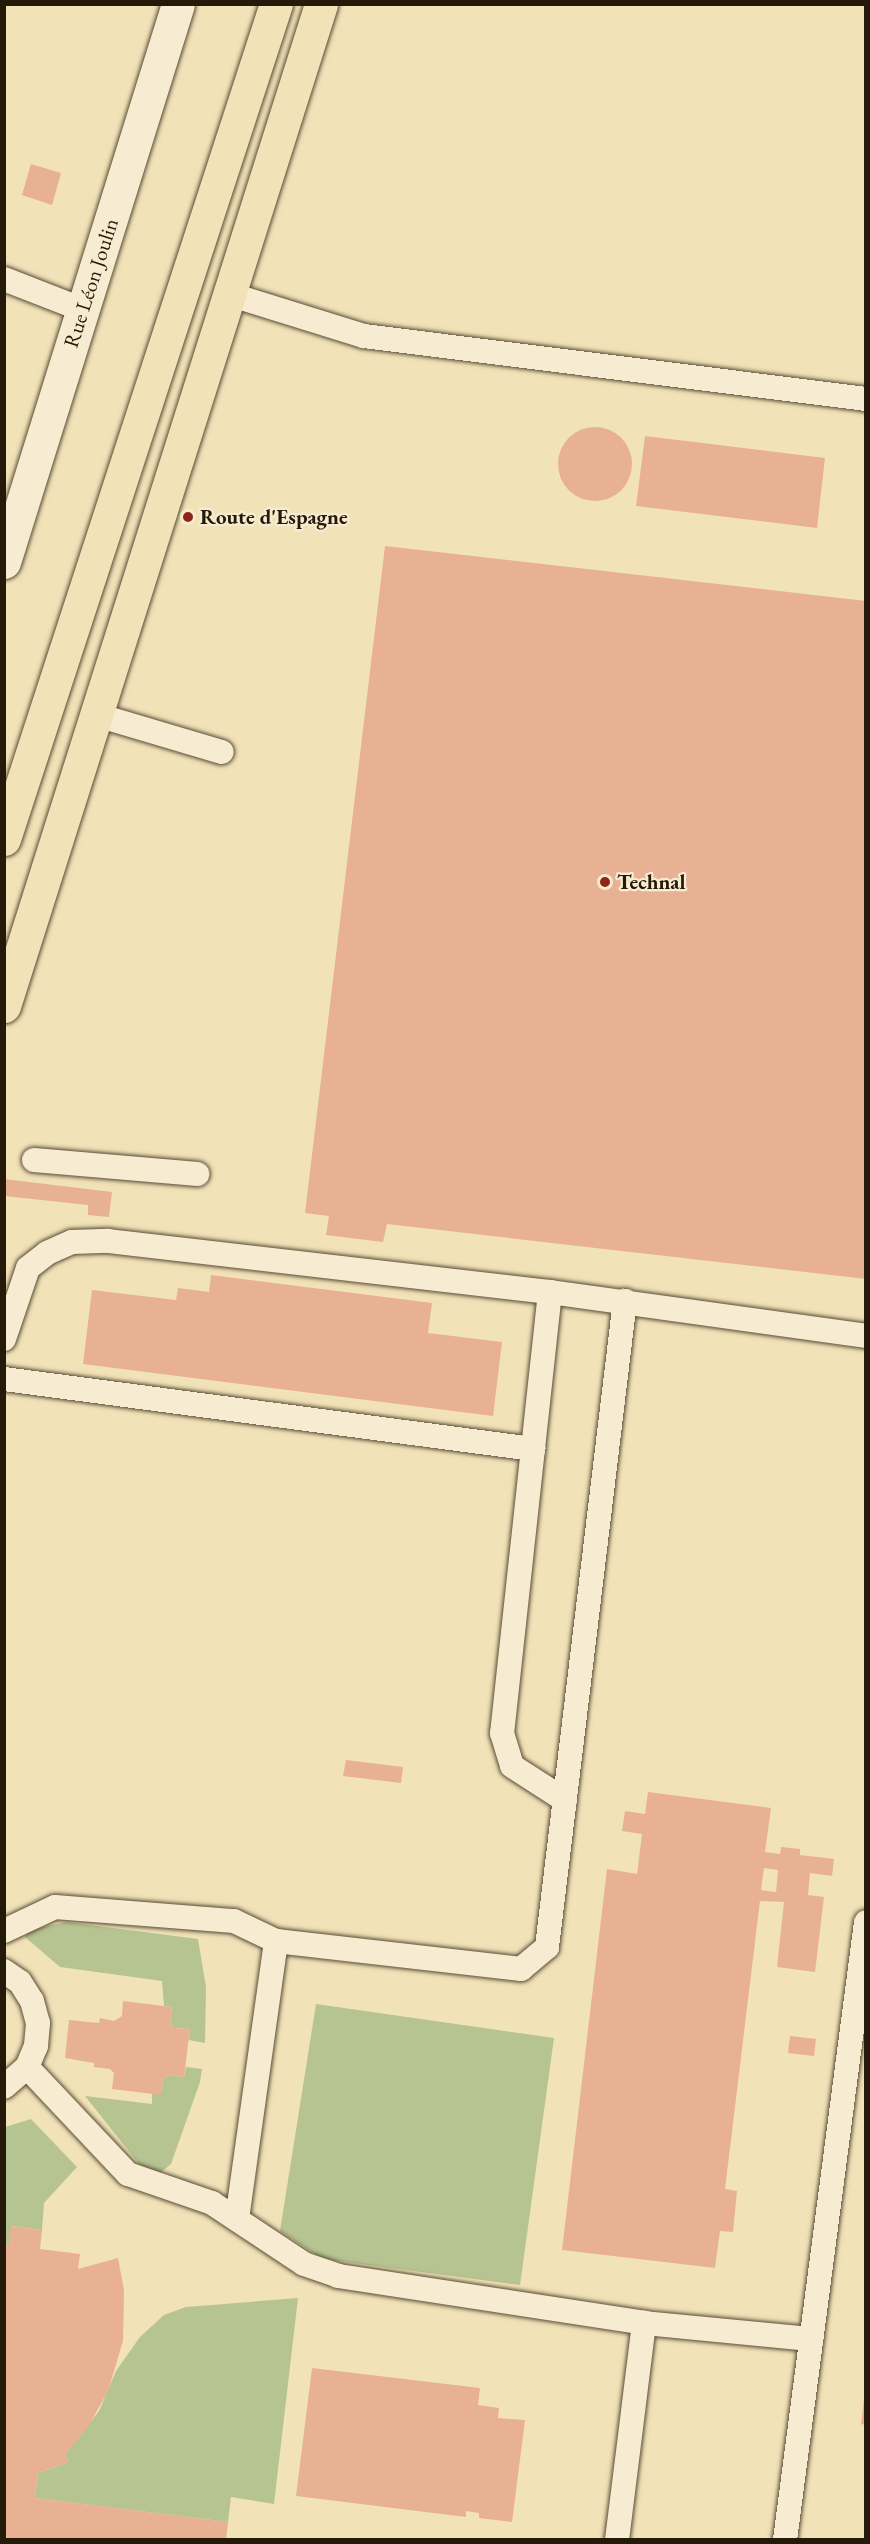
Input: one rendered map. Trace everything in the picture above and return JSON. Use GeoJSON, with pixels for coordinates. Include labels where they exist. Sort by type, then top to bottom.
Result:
{"type":"FeatureCollection","features":[{"type":"Feature","properties":{"kind":"main road"},"geometry":{"type":"LineString","coordinates":[[4,838],[276,4]]}},
{"type":"Feature","properties":{"kind":"main road"},"geometry":{"type":"LineString","coordinates":[[4,1006],[321,4]]}},
{"type":"Feature","properties":{"kind":"street","name":"Rue Léon Joulin"},"geometry":{"type":"LineString","coordinates":[[4,562],[81,309],[135,147],[178,4]]}},
{"type":"Feature","properties":{"kind":"lane"},"geometry":{"type":"LineString","coordinates":[[4,279],[81,309]]}},
{"type":"Feature","properties":{"kind":"lane"},"geometry":{"type":"LineString","coordinates":[[229,294],[364,336],[866,399]]}},
{"type":"Feature","properties":{"kind":"lane"},"geometry":{"type":"LineString","coordinates":[[97,714],[222,752]]}},
{"type":"Feature","properties":{"kind":"lane"},"geometry":{"type":"LineString","coordinates":[[34,1160],[197,1174]]}},
{"type":"Feature","properties":{"kind":"lane"},"geometry":{"type":"LineString","coordinates":[[4,1339],[28,1268],[47,1253],[72,1242],[108,1241],[625,1301],[866,1336]]}},
{"type":"Feature","properties":{"kind":"lane"},"geometry":{"type":"LineString","coordinates":[[550,1292],[502,1733],[512,1766],[565,1800]]}},
{"type":"Feature","properties":{"kind":"lane"},"geometry":{"type":"LineString","coordinates":[[4,1930],[55,1907],[234,1921],[276,1941],[521,1969],[547,1947],[625,1301]]}},
{"type":"Feature","properties":{"kind":"lane"},"geometry":{"type":"LineString","coordinates":[[4,1379],[533,1449]]}},
{"type":"Feature","properties":{"kind":"lane"},"geometry":{"type":"LineString","coordinates":[[785,2540],[866,1922]]}},
{"type":"Feature","properties":{"kind":"lane"},"geometry":{"type":"LineString","coordinates":[[237,2219],[276,1941]]}},
{"type":"Feature","properties":{"kind":"lane"},"geometry":{"type":"LineString","coordinates":[[4,1971],[20,1982],[32,2001],[38,2023],[36,2046],[27,2067],[4,2087]]}},
{"type":"Feature","properties":{"kind":"lane"},"geometry":{"type":"LineString","coordinates":[[27,2067],[128,2174],[212,2203],[304,2264],[338,2276],[644,2323],[811,2339]]}},
{"type":"Feature","properties":{"kind":"lane"},"geometry":{"type":"LineString","coordinates":[[618,2540],[644,2323]]}},
{"type":"Feature","properties":{"kind":"green space"},"geometry":{"type":"Polygon","coordinates":[[[66,1922],[198,1939],[206,1987],[205,2043],[189,2040],[190,2029],[174,2028],[170,2021],[172,2007],[164,2006],[162,1981],[60,1967],[25,1937],[30,1930],[66,1922]]]}},
{"type":"Feature","properties":{"kind":"green space"},"geometry":{"type":"Polygon","coordinates":[[[316,2004],[554,2038],[520,2285],[323,2259],[280,2231],[316,2004]]]}},
{"type":"Feature","properties":{"kind":"green space"},"geometry":{"type":"Polygon","coordinates":[[[186,2067],[202,2069],[200,2082],[171,2164],[160,2173],[139,2164],[85,2096],[152,2104],[152,2094],[161,2094],[163,2079],[169,2075],[184,2077],[186,2067]]]}},
{"type":"Feature","properties":{"kind":"green space"},"geometry":{"type":"Polygon","coordinates":[[[31,2119],[77,2167],[44,2203],[42,2230],[12,2226],[10,2245],[5,2244],[5,2127],[31,2119]]]}},
{"type":"Feature","properties":{"kind":"green space"},"geometry":{"type":"Polygon","coordinates":[[[298,2298],[274,2504],[231,2497],[228,2522],[35,2498],[38,2473],[69,2462],[65,2455],[99,2411],[116,2371],[140,2337],[164,2315],[186,2307],[298,2298]]]}},
{"type":"Feature","properties":{"kind":"building"},"geometry":{"type":"Polygon","coordinates":[[[31,164],[61,173],[52,205],[22,195],[31,164]]]}},
{"type":"Feature","properties":{"kind":"building"},"geometry":{"type":"Polygon","coordinates":[[[595,427],[609,430],[621,438],[629,450],[632,464],[629,478],[621,490],[609,498],[595,501],[581,498],[569,490],[561,478],[558,464],[561,450],[569,438],[581,430],[595,427]]]}},
{"type":"Feature","properties":{"kind":"building"},"geometry":{"type":"Polygon","coordinates":[[[645,436],[825,458],[817,528],[636,506],[645,436]]]}},
{"type":"Feature","properties":{"kind":"building","name":"Technal"},"geometry":{"type":"Polygon","coordinates":[[[385,546],[866,601],[866,1279],[387,1224],[383,1242],[326,1235],[329,1216],[305,1213],[385,546]]]}},
{"type":"Feature","properties":{"kind":"building"},"geometry":{"type":"Polygon","coordinates":[[[4,1179],[112,1192],[109,1217],[88,1215],[88,1205],[4,1196],[4,1179]]]}},
{"type":"Feature","properties":{"kind":"building"},"geometry":{"type":"Polygon","coordinates":[[[211,1275],[432,1303],[428,1333],[502,1342],[493,1416],[83,1364],[92,1290],[176,1300],[178,1288],[209,1292],[211,1275]]]}},
{"type":"Feature","properties":{"kind":"building"},"geometry":{"type":"Polygon","coordinates":[[[346,1760],[403,1767],[401,1783],[343,1776],[346,1760]]]}},
{"type":"Feature","properties":{"kind":"building"},"geometry":{"type":"Polygon","coordinates":[[[648,1792],[771,1808],[765,1852],[780,1854],[781,1847],[800,1849],[800,1855],[834,1859],[832,1876],[810,1873],[808,1895],[824,1897],[815,1972],[777,1967],[784,1902],[760,1901],[725,2189],[737,2191],[733,2232],[720,2231],[715,2268],[562,2250],[607,1869],[637,1874],[642,1834],[622,1831],[625,1811],[645,1814],[648,1792]],[[764,1868],[761,1890],[776,1892],[778,1870],[764,1868]]]}},
{"type":"Feature","properties":{"kind":"building"},"geometry":{"type":"Polygon","coordinates":[[[123,2001],[172,2007],[170,2021],[174,2028],[190,2029],[184,2077],[169,2075],[163,2079],[161,2095],[112,2089],[114,2073],[110,2069],[94,2067],[94,2063],[65,2058],[69,2020],[99,2023],[100,2018],[114,2021],[122,2016],[123,2001]]]}},
{"type":"Feature","properties":{"kind":"building"},"geometry":{"type":"Polygon","coordinates":[[[790,2036],[816,2039],[814,2056],[788,2053],[790,2036]]]}},
{"type":"Feature","properties":{"kind":"building"},"geometry":{"type":"Polygon","coordinates":[[[11,2226],[42,2230],[40,2249],[80,2254],[78,2269],[118,2258],[124,2290],[123,2341],[108,2391],[88,2427],[65,2455],[69,2462],[38,2473],[35,2498],[228,2522],[226,2540],[4,2540],[4,2244],[10,2245],[11,2226]]]}},
{"type":"Feature","properties":{"kind":"building"},"geometry":{"type":"Polygon","coordinates":[[[312,2368],[480,2388],[478,2405],[499,2408],[498,2418],[525,2420],[512,2522],[479,2518],[479,2513],[466,2511],[466,2517],[296,2496],[312,2368]]]}},
{"type":"Feature","properties":{"kind":"building"},"geometry":{"type":"Polygon","coordinates":[[[864,2399],[866,2399],[866,2425],[861,2424],[864,2399]]]}},
{"type":"Feature","properties":{"kind":"place","name":"Route d'Espagne"},"geometry":{"type":"Point","coordinates":[188,517]}},
{"type":"Feature","properties":{"kind":"place","name":"Technal"},"geometry":{"type":"Point","coordinates":[605,882]}}]}
